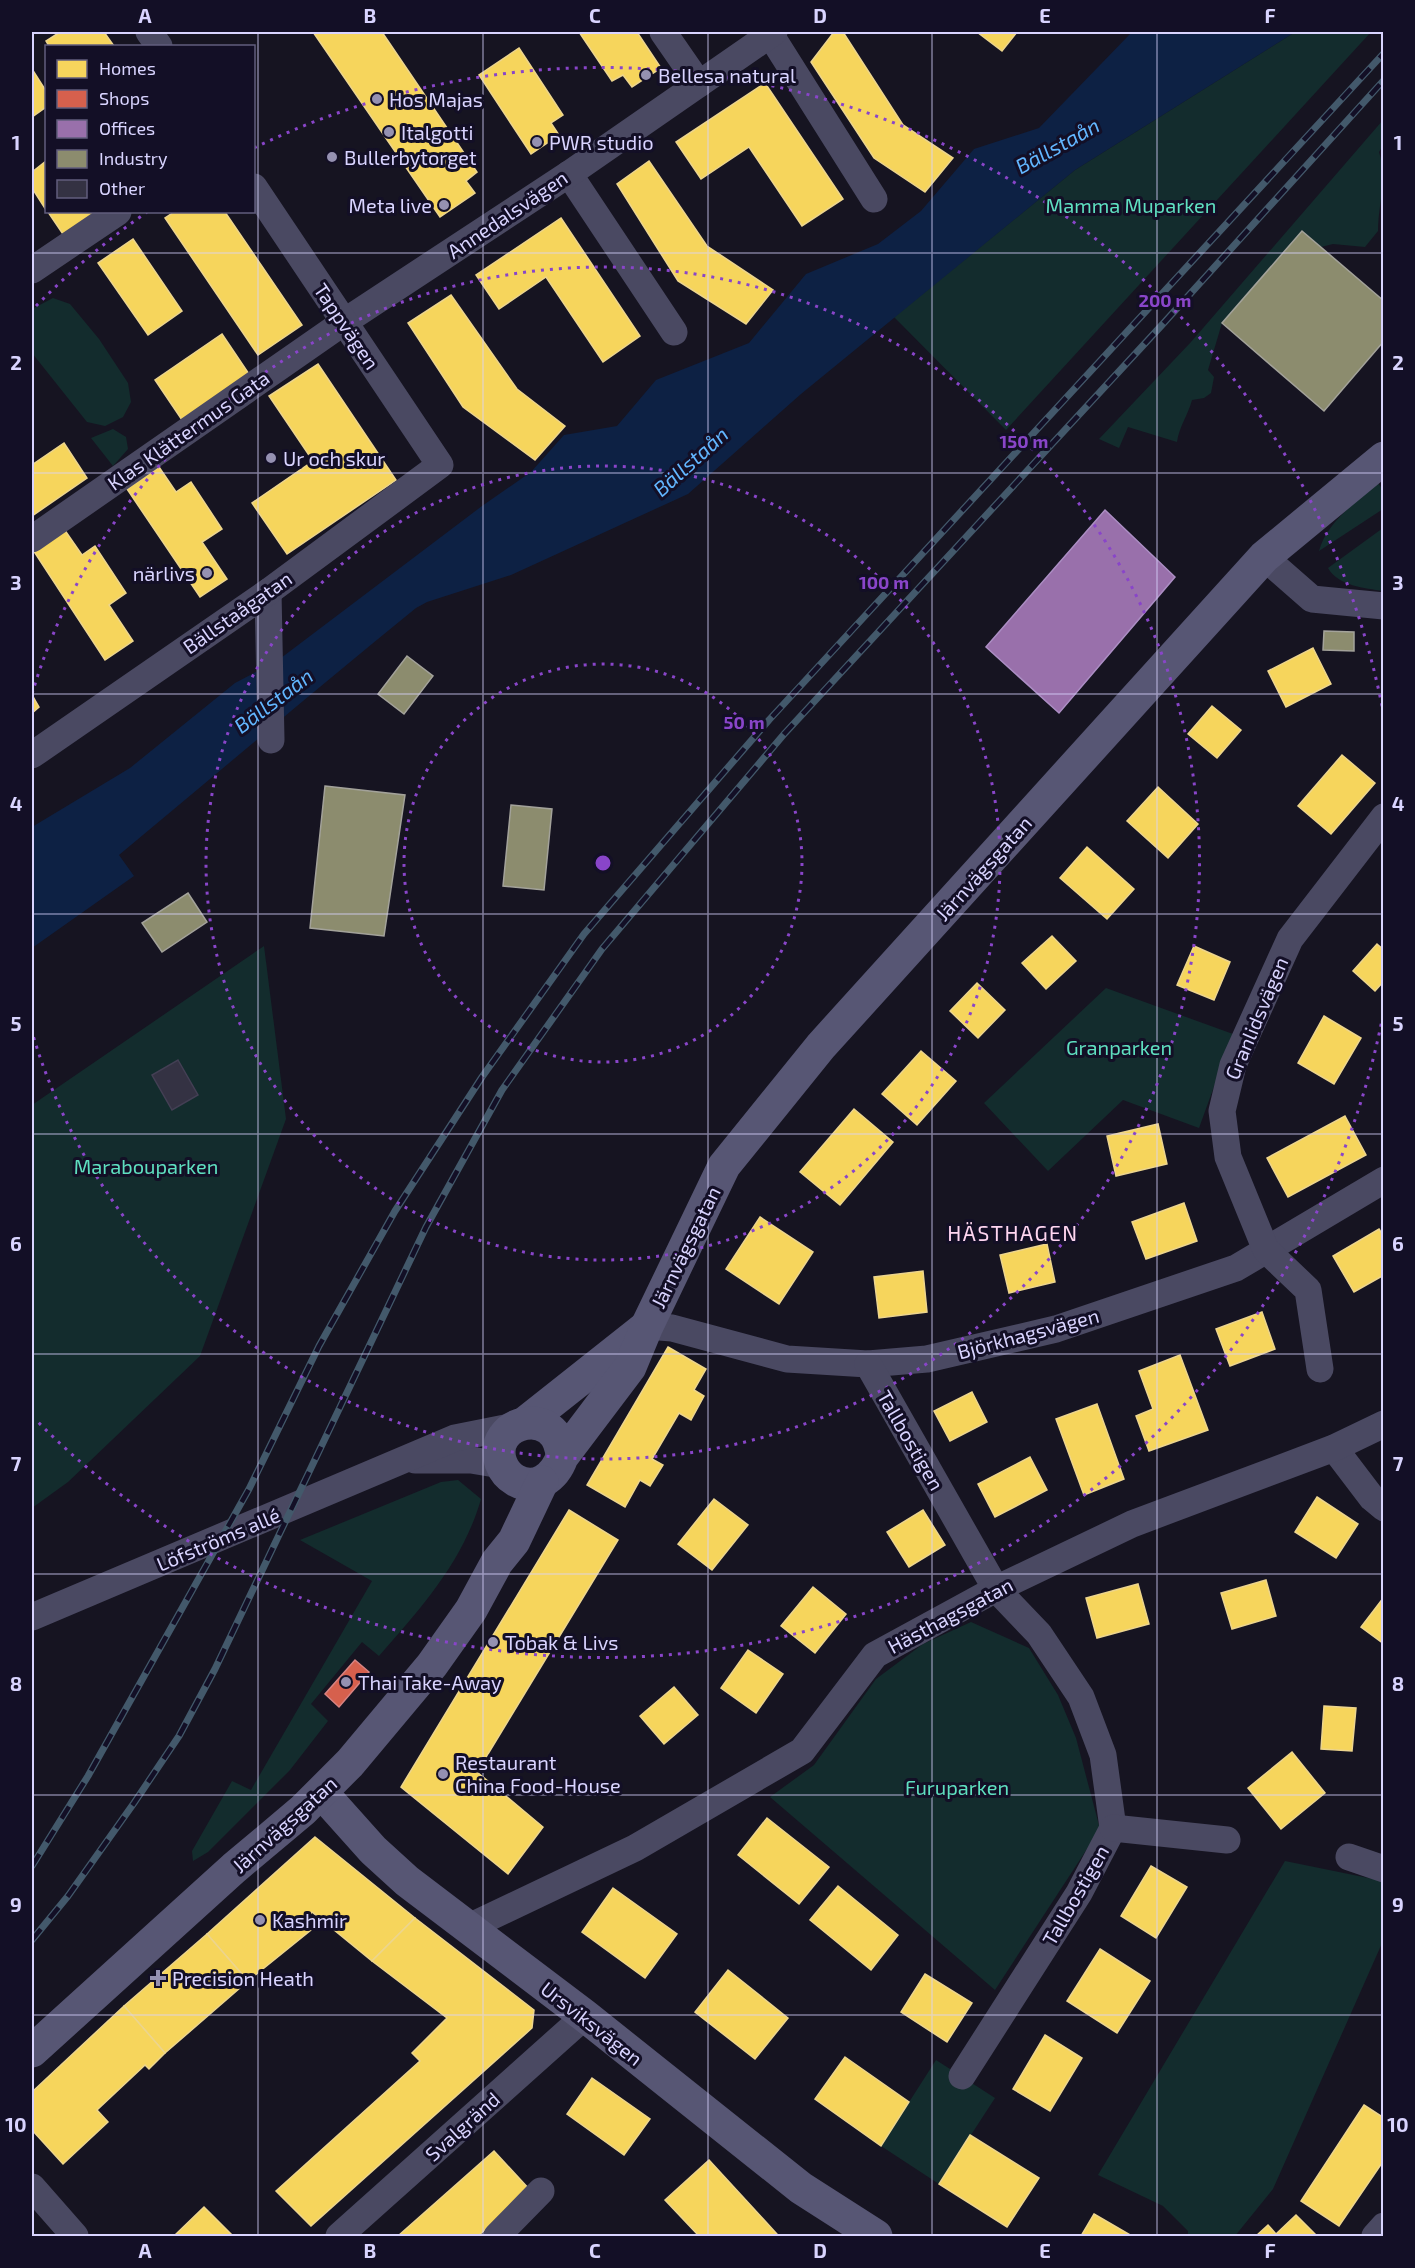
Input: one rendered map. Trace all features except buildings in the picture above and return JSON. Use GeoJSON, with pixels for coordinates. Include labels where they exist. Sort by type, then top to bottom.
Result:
{"type":"FeatureCollection","features":[{"type":"Feature","properties":{"kind":"street"},"geometry":{"type":"LineString","coordinates":[[149,32],[158,45]]}},
{"type":"Feature","properties":{"kind":"street"},"geometry":{"type":"LineString","coordinates":[[663,32],[699,84]]}},
{"type":"Feature","properties":{"kind":"street"},"geometry":{"type":"LineString","coordinates":[[772,33],[874,199]]}},
{"type":"Feature","properties":{"kind":"street","name":"Annedalsvägen"},"geometry":{"type":"LineString","coordinates":[[344,322],[568,174],[772,33]]}},
{"type":"Feature","properties":{"kind":"street"},"geometry":{"type":"LineString","coordinates":[[568,174],[674,332]]}},
{"type":"Feature","properties":{"kind":"street","name":"Tappvägen"},"geometry":{"type":"LineString","coordinates":[[255,188],[440,465]]}},
{"type":"Feature","properties":{"kind":"street"},"geometry":{"type":"LineString","coordinates":[[32,270],[117,213]]}},
{"type":"Feature","properties":{"kind":"street","name":"Klas Klättermus Gata"},"geometry":{"type":"LineString","coordinates":[[32,539],[344,322]]}},
{"type":"Feature","properties":{"kind":"street","name":"Järnvägsgatan"},"geometry":{"type":"LineString","coordinates":[[32,2051],[234,1868],[322,1793],[350,1763],[432,1665],[471,1610],[497,1562],[514,1541],[529,1471],[630,1367],[646,1326],[724,1166],[821,1046],[1264,557],[1383,458]]}},
{"type":"Feature","properties":{"kind":"street","name":"Bällstaågatan"},"geometry":{"type":"LineString","coordinates":[[32,755],[268,592],[440,465]]}},
{"type":"Feature","properties":{"kind":"street"},"geometry":{"type":"LineString","coordinates":[[1264,557],[1312,599],[1383,606]]}},
{"type":"Feature","properties":{"kind":"street"},"geometry":{"type":"LineString","coordinates":[[268,592],[267,637],[271,740]]}},
{"type":"Feature","properties":{"kind":"street","name":"Granlidsvägen"},"geometry":{"type":"LineString","coordinates":[[1320,1369],[1308,1290],[1266,1250],[1228,1157],[1222,1111],[1233,1065],[1290,939],[1383,817]]}},
{"type":"Feature","properties":{"kind":"street","name":"Björkhagsvägen"},"geometry":{"type":"LineString","coordinates":[[646,1326],[672,1328],[787,1359],[868,1365],[927,1359],[1056,1329],[1236,1268],[1383,1180]]}},
{"type":"Feature","properties":{"kind":"street","name":"Järnvägsgatan"},"geometry":{"type":"LineString","coordinates":[[529,1471],[500,1450],[502,1440],[508,1432],[646,1326]]}},
{"type":"Feature","properties":{"kind":"street","name":"Tallbostigen"},"geometry":{"type":"LineString","coordinates":[[868,1365],[996,1589],[1039,1634],[1081,1696],[1103,1755],[1113,1828],[1079,1893],[962,2076]]}},
{"type":"Feature","properties":{"kind":"street"},"geometry":{"type":"LineString","coordinates":[[520,1424],[536,1422],[552,1431],[561,1446],[529,1471]]}},
{"type":"Feature","properties":{"kind":"street","name":"Löfströms allé"},"geometry":{"type":"LineString","coordinates":[[37,1615],[455,1438],[520,1424]]}},
{"type":"Feature","properties":{"kind":"street","name":"Hästhagsgatan"},"geometry":{"type":"LineString","coordinates":[[469,1927],[635,1848],[801,1751],[874,1655],[996,1589],[1132,1524],[1334,1449],[1383,1424]]}},
{"type":"Feature","properties":{"kind":"street"},"geometry":{"type":"LineString","coordinates":[[1334,1449],[1372,1498],[1383,1508]]}},
{"type":"Feature","properties":{"kind":"street","name":"Löfströms allé"},"geometry":{"type":"LineString","coordinates":[[405,1460],[471,1460],[529,1471]]}},
{"type":"Feature","properties":{"kind":"street","name":"Ursviksvägen"},"geometry":{"type":"LineString","coordinates":[[322,1793],[373,1850],[407,1881],[585,2016],[855,2232]]}},
{"type":"Feature","properties":{"kind":"street"},"geometry":{"type":"LineString","coordinates":[[1113,1828],[1227,1840]]}},
{"type":"Feature","properties":{"kind":"street"},"geometry":{"type":"LineString","coordinates":[[1349,1857],[1383,1869]]}},
{"type":"Feature","properties":{"kind":"street","name":"Svalgränd"},"geometry":{"type":"LineString","coordinates":[[339,2236],[585,2016]]}},
{"type":"Feature","properties":{"kind":"street"},"geometry":{"type":"LineString","coordinates":[[32,2187],[75,2236]]}},
{"type":"Feature","properties":{"kind":"street"},"geometry":{"type":"LineString","coordinates":[[497,2236],[541,2191]]}},
{"type":"Feature","properties":{"kind":"street"},"geometry":{"type":"LineString","coordinates":[[1375,2236],[1383,2226]]}},
{"type":"Feature","properties":{"kind":"green space","name":"Mamma Muparken"},"geometry":{"type":"Polygon","coordinates":[[[1295,32],[1371,32],[1006,430],[894,317],[1075,170],[1295,32]]]}},
{"type":"Feature","properties":{"kind":"green space"},"geometry":{"type":"Polygon","coordinates":[[[1383,120],[1383,146],[1379,152],[1383,182],[1378,231],[1365,247],[1333,244],[1321,247],[1302,231],[1222,323],[1208,370],[1214,377],[1211,393],[1204,398],[1192,400],[1177,442],[1128,427],[1119,448],[1099,439],[1191,342],[1383,120]]]}},
{"type":"Feature","properties":{"kind":"green space"},"geometry":{"type":"Polygon","coordinates":[[[53,298],[70,304],[99,339],[128,383],[131,402],[123,417],[105,426],[87,422],[32,353],[32,309],[53,298]]]}},
{"type":"Feature","properties":{"kind":"green space"},"geometry":{"type":"Polygon","coordinates":[[[113,429],[126,437],[128,449],[113,466],[91,438],[113,429]]]}},
{"type":"Feature","properties":{"kind":"green space"},"geometry":{"type":"Polygon","coordinates":[[[1378,483],[1383,490],[1383,509],[1319,551],[1335,522],[1378,483]]]}},
{"type":"Feature","properties":{"kind":"green space"},"geometry":{"type":"Polygon","coordinates":[[[1383,528],[1383,591],[1352,585],[1332,574],[1328,568],[1383,528]]]}},
{"type":"Feature","properties":{"kind":"green space","name":"Marabouparken"},"geometry":{"type":"Polygon","coordinates":[[[264,946],[286,1119],[200,1356],[68,1482],[32,1508],[32,1105],[264,946]]]}},
{"type":"Feature","properties":{"kind":"green space","name":"Granparken"},"geometry":{"type":"Polygon","coordinates":[[[1106,988],[1233,1034],[1199,1128],[1123,1100],[1048,1171],[984,1103],[1106,988]]]}},
{"type":"Feature","properties":{"kind":"green space"},"geometry":{"type":"Polygon","coordinates":[[[458,1480],[481,1499],[463,1543],[439,1583],[379,1656],[362,1642],[311,1704],[328,1721],[290,1770],[208,1852],[193,1861],[192,1851],[232,1781],[251,1790],[372,1581],[300,1540],[441,1482],[458,1480]]]}},
{"type":"Feature","properties":{"kind":"green space","name":"Furuparken"},"geometry":{"type":"Polygon","coordinates":[[[971,1622],[1029,1648],[1058,1695],[1076,1738],[1100,1829],[995,1990],[770,1797],[814,1765],[876,1679],[923,1644],[971,1622]]]}},
{"type":"Feature","properties":{"kind":"green space"},"geometry":{"type":"Polygon","coordinates":[[[1285,1861],[1383,1881],[1383,1941],[1273,2189],[1235,2236],[1188,2236],[1188,2231],[1163,2206],[1098,2175],[1285,1861]]]}},
{"type":"Feature","properties":{"kind":"green space"},"geometry":{"type":"Polygon","coordinates":[[[936,2060],[995,2098],[939,2184],[881,2146],[936,2060]]]}},
{"type":"Feature","properties":{"kind":"water","name":"Bällstaån"},"geometry":{"type":"Polygon","coordinates":[[[1132,32],[1295,32],[1075,170],[801,394],[688,494],[511,575],[427,602],[416,608],[119,855],[134,876],[32,948],[32,827],[130,768],[235,683],[277,661],[482,506],[531,472],[564,435],[617,426],[656,380],[749,343],[806,274],[878,244],[921,211],[974,149],[1039,128],[1132,32]]]}},
{"type":"Feature","properties":{"kind":"railway"},"geometry":{"type":"LineString","coordinates":[[32,1866],[88,1776],[249,1489],[319,1346],[395,1211],[482,1077],[584,934],[769,720],[1384,53]]}},
{"type":"Feature","properties":{"kind":"railway"},"geometry":{"type":"LineString","coordinates":[[32,1940],[68,1896],[179,1736],[215,1669],[426,1227],[502,1090],[602,949],[785,733],[1161,326],[1384,80]]}},
{"type":"Feature","properties":{"kind":"place","name":"Bellesa natural"},"geometry":{"type":"Point","coordinates":[646,75]}},
{"type":"Feature","properties":{"kind":"place","name":"Hos Majas"},"geometry":{"type":"Point","coordinates":[377,99]}},
{"type":"Feature","properties":{"kind":"place","name":"Italgotti"},"geometry":{"type":"Point","coordinates":[389,132]}},
{"type":"Feature","properties":{"kind":"place","name":"PWR studio"},"geometry":{"type":"Point","coordinates":[537,142]}},
{"type":"Feature","properties":{"kind":"place","name":"Bullerbytorget"},"geometry":{"type":"Point","coordinates":[332,157]}},
{"type":"Feature","properties":{"kind":"place","name":"Meta live"},"geometry":{"type":"Point","coordinates":[444,205]}},
{"type":"Feature","properties":{"kind":"place","name":"Ur och skur"},"geometry":{"type":"Point","coordinates":[271,458]}},
{"type":"Feature","properties":{"kind":"place","name":"närlivs"},"geometry":{"type":"Point","coordinates":[207,573]}},
{"type":"Feature","properties":{"kind":"place","name":"Tobak & Livs"},"geometry":{"type":"Point","coordinates":[493,1642]}},
{"type":"Feature","properties":{"kind":"place","name":"Thai Take-Away"},"geometry":{"type":"Point","coordinates":[346,1682]}},
{"type":"Feature","properties":{"kind":"place","name":"Restaurant China Food-House"},"geometry":{"type":"Point","coordinates":[443,1774]}},
{"type":"Feature","properties":{"kind":"place","name":"Kashmir"},"geometry":{"type":"Point","coordinates":[260,1920]}},
{"type":"Feature","properties":{"kind":"place","name":"Precision Heath"},"geometry":{"type":"Point","coordinates":[158,1978]}},
{"type":"Feature","properties":{"kind":"district","name":"HÄSTHAGEN"},"geometry":{"type":"Point","coordinates":[1013,1232]}}]}
